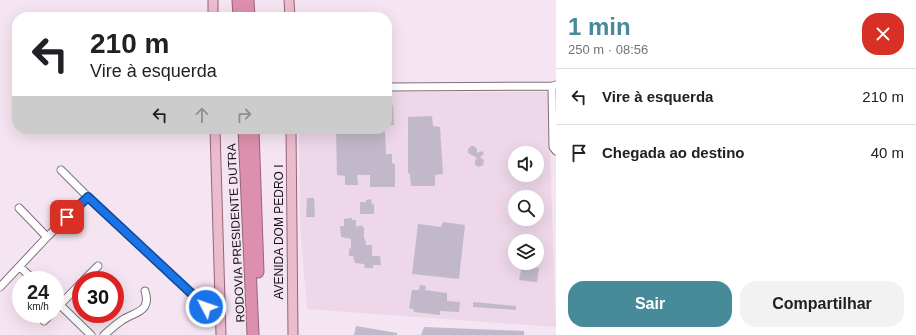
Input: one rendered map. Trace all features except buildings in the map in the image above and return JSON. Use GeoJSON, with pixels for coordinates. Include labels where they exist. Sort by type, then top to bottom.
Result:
{"type":"FeatureCollection","features":[{"type":"Feature","properties":{"kind":"highway"},"geometry":{"type":"LineString","coordinates":[[238,0],[239,12]]}},
{"type":"Feature","properties":{"kind":"highway"},"geometry":{"type":"LineString","coordinates":[[248,0],[249,12]]}},
{"type":"Feature","properties":{"kind":"highway","name":"RODOVIA PRESIDENTE DUTRA"},"geometry":{"type":"LineString","coordinates":[[244,134],[253,335]]}},
{"type":"Feature","properties":{"kind":"highway","name":"RODOVIA PRESIDENTE DUTRA"},"geometry":{"type":"LineString","coordinates":[[253,134],[260,335]]}},
{"type":"Feature","properties":{"kind":"main road"},"geometry":{"type":"LineString","coordinates":[[213,0],[213,12]]}},
{"type":"Feature","properties":{"kind":"main road"},"geometry":{"type":"LineString","coordinates":[[290,0],[290,12]]}},
{"type":"Feature","properties":{"kind":"main road"},"geometry":{"type":"LineString","coordinates":[[215,134],[221,335]]}},
{"type":"Feature","properties":{"kind":"main road","name":"AVENIDA DOM PEDRO I"},"geometry":{"type":"LineString","coordinates":[[291,134],[293,335]]}},
{"type":"Feature","properties":{"kind":"street"},"geometry":{"type":"LineString","coordinates":[[392,86],[554,86],[554,149]]}},
{"type":"Feature","properties":{"kind":"street"},"geometry":{"type":"LineString","coordinates":[[61,170],[206,307]]}},
{"type":"Feature","properties":{"kind":"street"},"geometry":{"type":"LineString","coordinates":[[0,287],[47,237],[88,197]]}},
{"type":"Feature","properties":{"kind":"street"},"geometry":{"type":"LineString","coordinates":[[19,208],[47,237]]}},
{"type":"Feature","properties":{"kind":"street"},"geometry":{"type":"LineString","coordinates":[[20,266],[25,271]]}},
{"type":"Feature","properties":{"kind":"street"},"geometry":{"type":"LineString","coordinates":[[93,271],[98,266]]}},
{"type":"Feature","properties":{"kind":"street"},"geometry":{"type":"LineString","coordinates":[[64,299],[72,291]]}},
{"type":"Feature","properties":{"kind":"street"},"geometry":{"type":"LineString","coordinates":[[104,335],[122,320],[137,314],[147,302],[145,291]]}},
{"type":"Feature","properties":{"kind":"street"},"geometry":{"type":"LineString","coordinates":[[64,311],[91,335]]}},
{"type":"Feature","properties":{"kind":"shaded area"},"geometry":{"type":"Polygon","coordinates":[[[392,92],[548,92],[556,327],[307,309],[300,224],[299,134],[392,134],[392,92]]]}},
{"type":"Feature","properties":{"kind":"route"},"geometry":{"type":"LineString","coordinates":[[67,217],[88,197],[206,307]]}}]}
